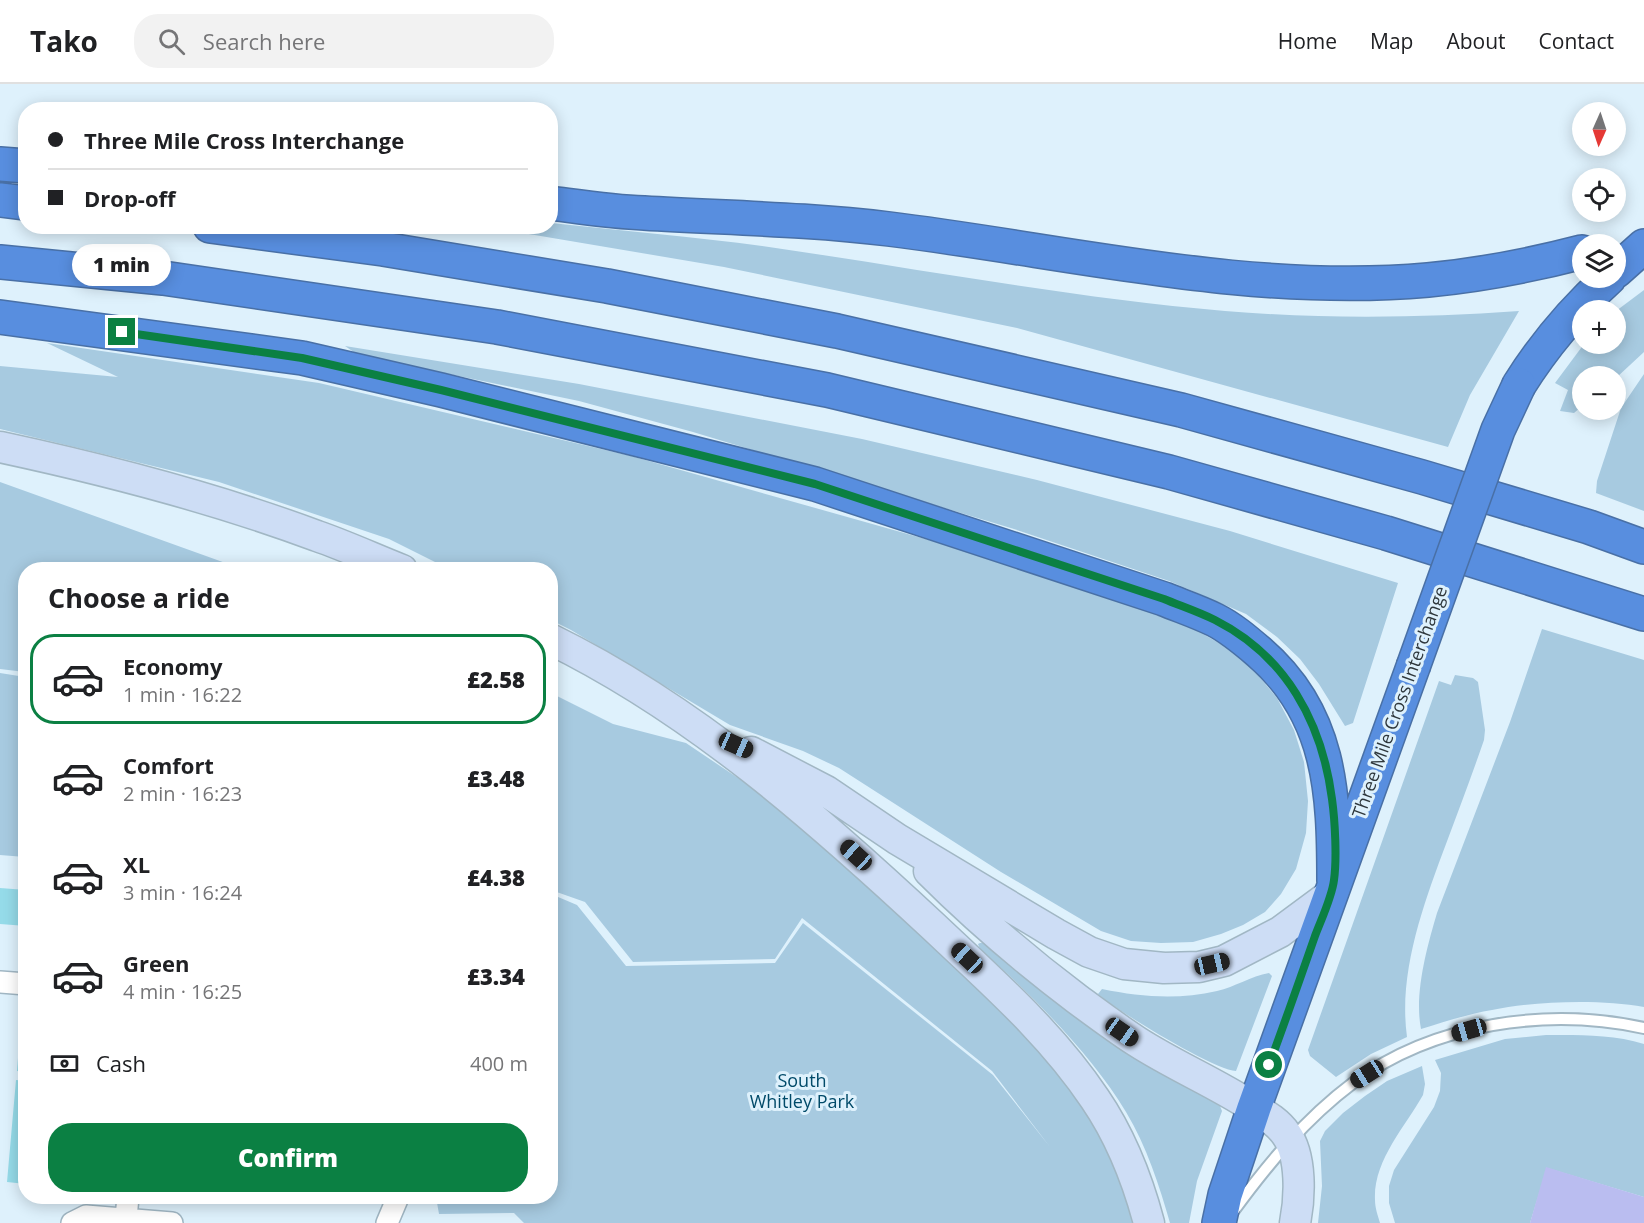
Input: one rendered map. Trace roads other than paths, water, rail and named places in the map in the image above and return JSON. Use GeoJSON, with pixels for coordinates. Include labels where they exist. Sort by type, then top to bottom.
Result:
{"type":"FeatureCollection","features":[{"type":"Feature","properties":{"kind":"highway"},"geometry":{"type":"LineString","coordinates":[[0,164],[18,165]]}},
{"type":"Feature","properties":{"kind":"highway"},"geometry":{"type":"LineString","coordinates":[[0,200],[18,203]]}},
{"type":"Feature","properties":{"kind":"highway"},"geometry":{"type":"LineString","coordinates":[[558,204],[641,213],[847,225],[1146,268],[1312,282],[1370,283],[1427,280],[1461,276],[1572,254]]}},
{"type":"Feature","properties":{"kind":"highway"},"geometry":{"type":"LineString","coordinates":[[270,234],[383,249],[607,286],[837,331],[1181,410],[1422,477],[1589,527],[1644,547]]}},
{"type":"Feature","properties":{"kind":"highway"},"geometry":{"type":"LineString","coordinates":[[1626,240],[1644,235]]}},
{"type":"Feature","properties":{"kind":"highway"},"geometry":{"type":"LineString","coordinates":[[1626,263],[1644,246]]}},
{"type":"Feature","properties":{"kind":"highway"},"geometry":{"type":"LineString","coordinates":[[0,262],[164,278],[496,327],[827,390],[1169,471],[1386,533],[1644,614]]}},
{"type":"Feature","properties":{"kind":"highway","name":"Three Mile Cross Interchange"},"geometry":{"type":"LineString","coordinates":[[1219,1223],[1225,1195],[1254,1108],[1498,430],[1529,368],[1572,315],[1599,288]]}},
{"type":"Feature","properties":{"kind":"highway"},"geometry":{"type":"LineString","coordinates":[[0,317],[302,358],[441,390],[815,484],[1144,592],[1205,616],[1244,639],[1271,662],[1289,683],[1306,709],[1316,732],[1330,785],[1334,818],[1332,888]]}},
{"type":"Feature","properties":{"kind":"main road"},"geometry":{"type":"LineString","coordinates":[[0,447],[220,504],[317,536],[382,562]]}},
{"type":"Feature","properties":{"kind":"main road"},"geometry":{"type":"LineString","coordinates":[[558,644],[633,686],[702,730],[841,841],[992,982],[1049,1039],[1078,1074],[1115,1131],[1134,1170],[1149,1223]]}},
{"type":"Feature","properties":{"kind":"main road"},"geometry":{"type":"LineString","coordinates":[[702,730],[771,760],[826,791],[897,839],[1089,952],[1124,964],[1146,968],[1199,967],[1224,961],[1280,932],[1332,888]]}},
{"type":"Feature","properties":{"kind":"main road"},"geometry":{"type":"LineString","coordinates":[[897,839],[1005,942],[1077,999],[1136,1041],[1225,1089],[1274,1121],[1290,1141],[1298,1173],[1299,1196],[1295,1223]]}},
{"type":"Feature","properties":{"kind":"street"},"geometry":{"type":"LineString","coordinates":[[0,982],[18,983]]}},
{"type":"Feature","properties":{"kind":"street"},"geometry":{"type":"LineString","coordinates":[[387,1223],[395,1204]]}},
{"type":"Feature","properties":{"kind":"street"},"geometry":{"type":"LineString","coordinates":[[72,1223],[86,1216],[127,1207],[172,1223]]}},
{"type":"Feature","properties":{"kind":"lane"},"geometry":{"type":"LineString","coordinates":[[1225,1223],[1257,1178],[1328,1103],[1354,1082],[1401,1055],[1443,1038],[1504,1023],[1557,1019],[1601,1021],[1644,1029]]}},
{"type":"Feature","properties":{"kind":"water"},"geometry":{"type":"Polygon","coordinates":[[[1546,1167],[1644,1197],[1644,1223],[1530,1223],[1546,1167]]]}},
{"type":"Feature","properties":{"kind":"park label","name":"South Whitley Park"},"geometry":{"type":"Point","coordinates":[802,1091]}}]}
